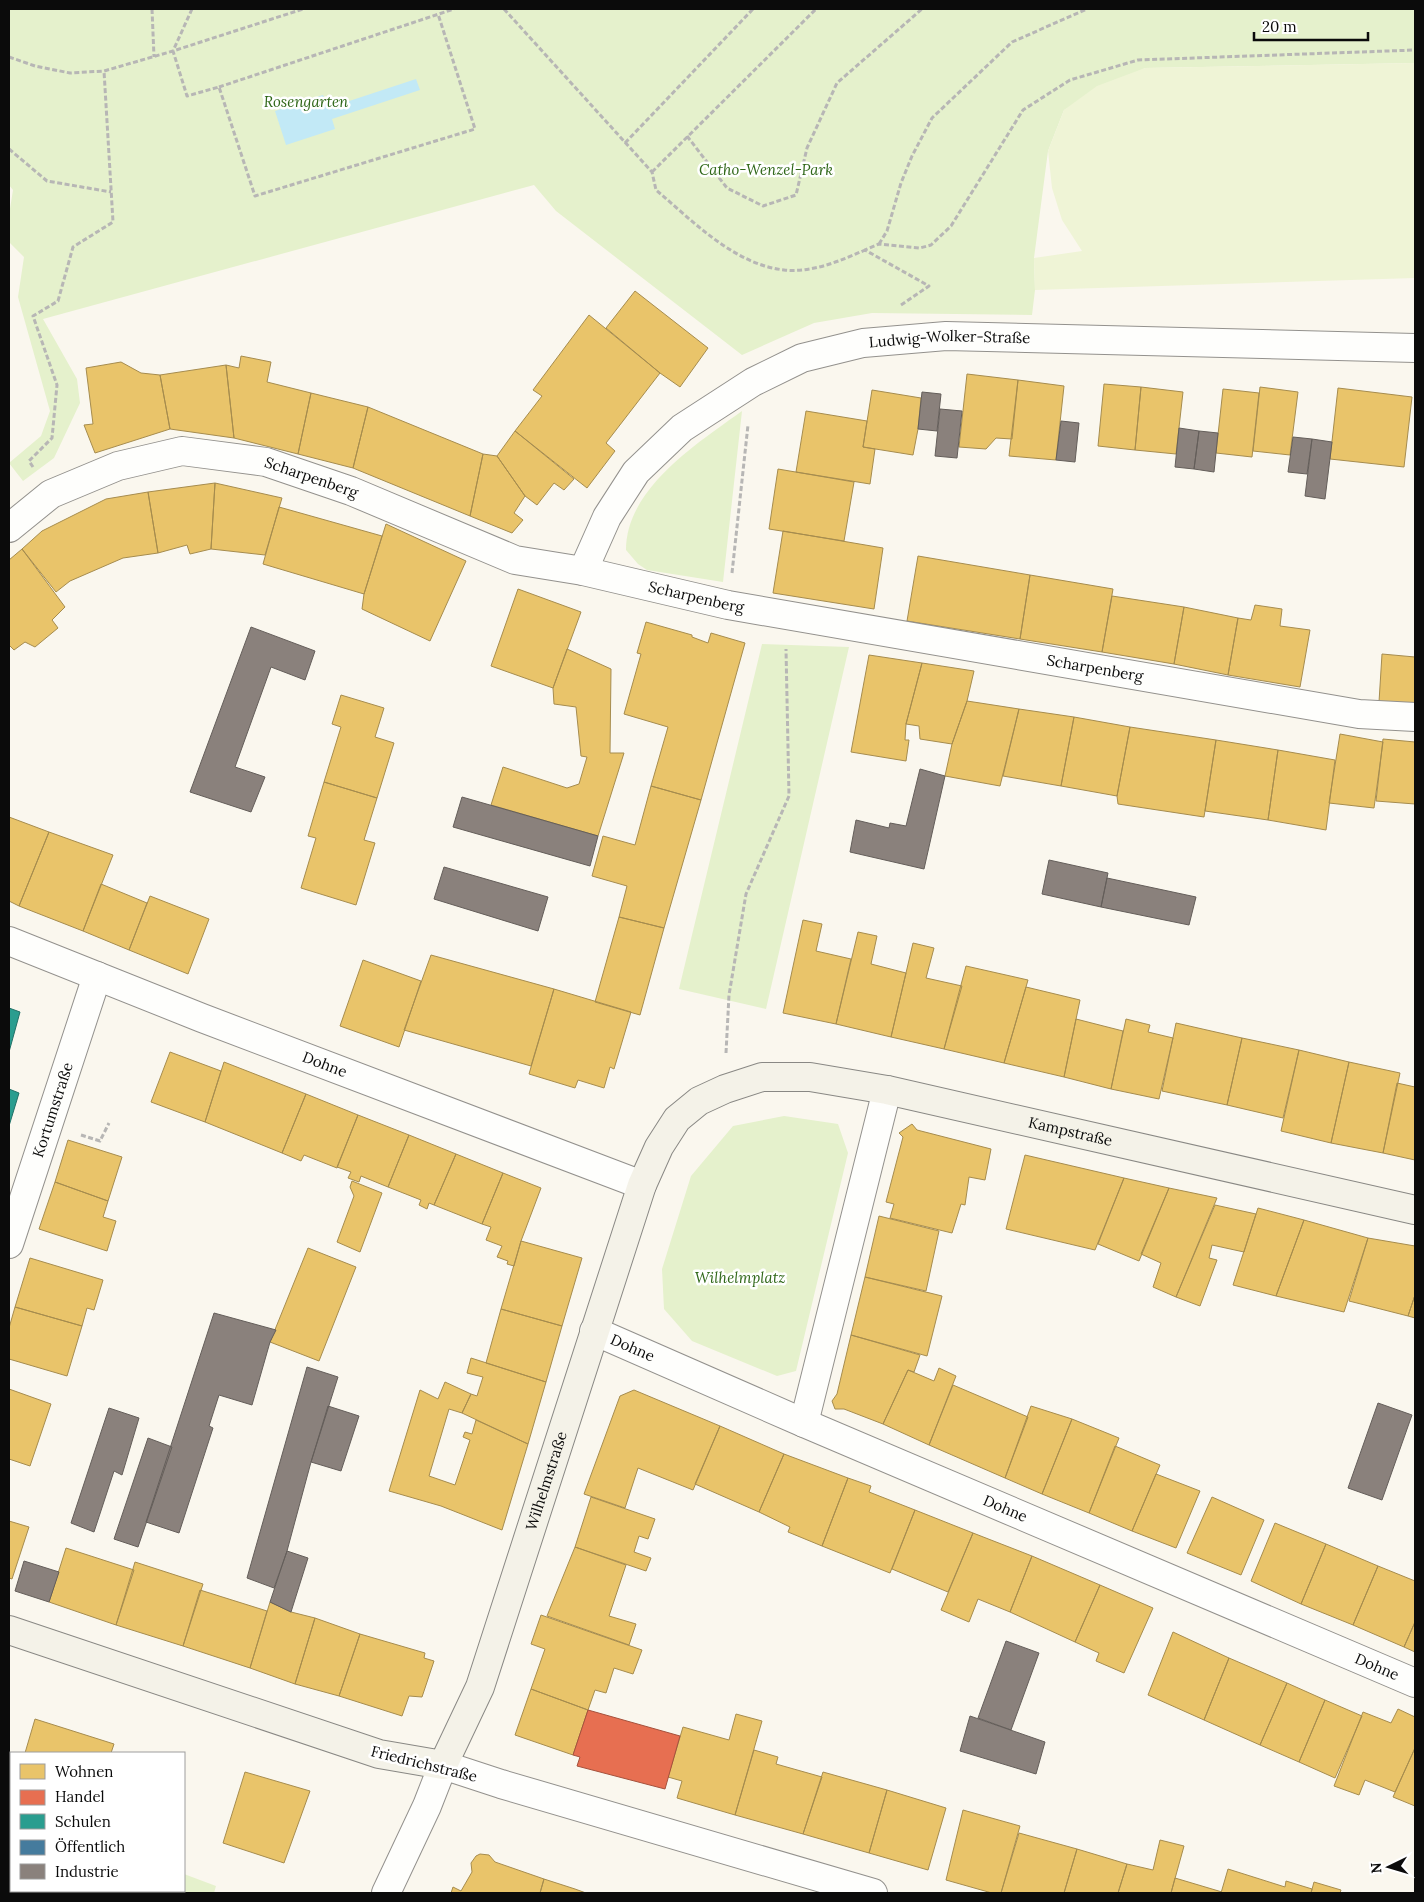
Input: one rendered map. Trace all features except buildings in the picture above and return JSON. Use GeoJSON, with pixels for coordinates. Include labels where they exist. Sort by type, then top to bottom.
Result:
{"type":"FeatureCollection","features":[{"type":"Feature","properties":{"kind":"main road","name":"Kampstraße"},"geometry":{"type":"LineString","coordinates":[[725,1089],[762,1077],[800,1077],[887,1090],[1415,1210]]}},
{"type":"Feature","properties":{"kind":"main road","name":"Wilhelmstraße"},"geometry":{"type":"LineString","coordinates":[[443,1766],[480,1687],[642,1186],[659,1147],[677,1119],[699,1101],[725,1089]]}},
{"type":"Feature","properties":{"kind":"main road","name":"Friedrichstraße"},"geometry":{"type":"LineString","coordinates":[[9,1630],[379,1754],[443,1766]]}},
{"type":"Feature","properties":{"kind":"street","name":"Ludwig-Wolker-Straße"},"geometry":{"type":"LineString","coordinates":[[583,571],[607,517],[636,472],[682,428],[753,382],[802,358],[863,343],[946,336],[1415,348]]}},
{"type":"Feature","properties":{"kind":"street","name":"Scharpenberg"},"geometry":{"type":"LineString","coordinates":[[9,528],[51,494],[118,466],[182,451],[266,462],[351,491],[515,560],[583,571],[728,604],[1359,714],[1415,717]]}},
{"type":"Feature","properties":{"kind":"street","name":"Dohne"},"geometry":{"type":"LineString","coordinates":[[9,941],[212,1022],[642,1186]]}},
{"type":"Feature","properties":{"kind":"street","name":"Kortumstraße"},"geometry":{"type":"LineString","coordinates":[[9,1244],[97,976]]}},
{"type":"Feature","properties":{"kind":"street"},"geometry":{"type":"LineString","coordinates":[[804,1423],[887,1090]]}},
{"type":"Feature","properties":{"kind":"street","name":"Dohne"},"geometry":{"type":"LineString","coordinates":[[594,1331],[804,1423],[1415,1683]]}},
{"type":"Feature","properties":{"kind":"street","name":"Wilhelmstraße"},"geometry":{"type":"LineString","coordinates":[[386,1893],[427,1806],[443,1766]]}},
{"type":"Feature","properties":{"kind":"street","name":"Friedrichstraße"},"geometry":{"type":"LineString","coordinates":[[443,1766],[872,1893]]}},
{"type":"Feature","properties":{"kind":"path"},"geometry":{"type":"LineString","coordinates":[[152,9],[154,57]]}},
{"type":"Feature","properties":{"kind":"path"},"geometry":{"type":"LineString","coordinates":[[192,9],[173,51],[187,96],[454,9]]}},
{"type":"Feature","properties":{"kind":"path"},"geometry":{"type":"LineString","coordinates":[[9,57],[35,66],[70,73],[104,70],[154,57],[303,9]]}},
{"type":"Feature","properties":{"kind":"path"},"geometry":{"type":"LineString","coordinates":[[504,9],[652,172],[656,190],[726,247],[754,261],[784,270],[836,263],[879,244],[920,248],[931,246],[955,220],[1023,110],[1070,80],[1138,60],[1415,50]]}},
{"type":"Feature","properties":{"kind":"path"},"geometry":{"type":"LineString","coordinates":[[625,143],[753,9]]}},
{"type":"Feature","properties":{"kind":"path"},"geometry":{"type":"LineString","coordinates":[[652,172],[816,9]]}},
{"type":"Feature","properties":{"kind":"path"},"geometry":{"type":"LineString","coordinates":[[687,136],[727,188],[763,206],[796,195],[807,148],[837,83],[922,9]]}},
{"type":"Feature","properties":{"kind":"path"},"geometry":{"type":"LineString","coordinates":[[879,244],[887,231],[901,183],[912,156],[932,118],[1012,42],[1087,9]]}},
{"type":"Feature","properties":{"kind":"path"},"geometry":{"type":"LineString","coordinates":[[219,87],[255,196],[474,129],[438,14]]}},
{"type":"Feature","properties":{"kind":"path"},"geometry":{"type":"LineString","coordinates":[[51,494],[29,461],[52,438],[57,385],[33,316],[58,301],[74,247],[113,222],[104,70]]}},
{"type":"Feature","properties":{"kind":"path"},"geometry":{"type":"LineString","coordinates":[[9,149],[47,180],[111,192]]}},
{"type":"Feature","properties":{"kind":"path"},"geometry":{"type":"LineString","coordinates":[[863,343],[886,314],[929,286],[865,250]]}},
{"type":"Feature","properties":{"kind":"path"},"geometry":{"type":"LineString","coordinates":[[728,604],[753,382]]}},
{"type":"Feature","properties":{"kind":"path"},"geometry":{"type":"LineString","coordinates":[[725,1089],[729,995],[746,894],[789,796],[786,614]]}},
{"type":"Feature","properties":{"kind":"green space","name":"Catho-Wenzel-Park"},"geometry":{"type":"Polygon","coordinates":[[[9,9],[1415,9],[1415,63],[1145,68],[1064,110],[1048,151],[1034,258],[1035,290],[1032,315],[872,313],[814,323],[742,355],[556,211],[534,185],[43,319],[77,379],[80,403],[54,458],[23,481],[9,463],[41,436],[50,411],[18,297],[24,257],[9,242],[9,215],[13,190],[9,185],[9,9]]]}},
{"type":"Feature","properties":{"kind":"green space"},"geometry":{"type":"Polygon","coordinates":[[[1415,63],[1415,278],[1035,290],[1034,258],[1082,251],[1062,220],[1052,188],[1048,151],[1064,110],[1097,86],[1145,68],[1415,63]]]}},
{"type":"Feature","properties":{"kind":"green space"},"geometry":{"type":"Polygon","coordinates":[[[742,411],[723,582],[647,570],[638,564],[626,550],[629,528],[638,507],[651,487],[668,469],[705,438],[742,411]]]}},
{"type":"Feature","properties":{"kind":"green space"},"geometry":{"type":"Polygon","coordinates":[[[762,644],[849,647],[766,1009],[679,989],[762,644]]]}},
{"type":"Feature","properties":{"kind":"green space","name":"Wilhelmplatz"},"geometry":{"type":"Polygon","coordinates":[[[784,1116],[838,1124],[848,1153],[796,1371],[777,1376],[692,1341],[664,1309],[662,1269],[691,1176],[733,1126],[784,1116]]]}},
{"type":"Feature","properties":{"kind":"green space"},"geometry":{"type":"Polygon","coordinates":[[[185,1874],[216,1886],[214,1893],[160,1893],[185,1892],[185,1874]]]}},
{"type":"Feature","properties":{"kind":"water"},"geometry":{"type":"Polygon","coordinates":[[[416,79],[420,90],[332,119],[335,129],[286,145],[275,111],[323,95],[328,108],[416,79]]]}},
{"type":"Feature","properties":{"kind":"park label","name":"Rosengarten"},"geometry":{"type":"Point","coordinates":[306,102]}}]}
